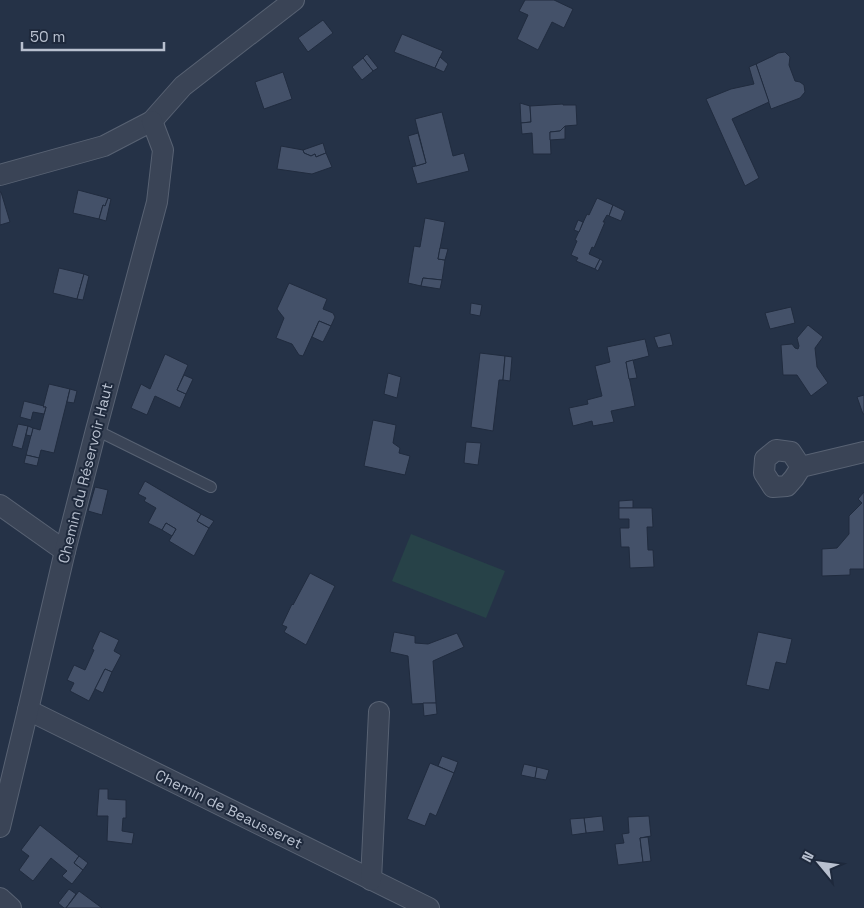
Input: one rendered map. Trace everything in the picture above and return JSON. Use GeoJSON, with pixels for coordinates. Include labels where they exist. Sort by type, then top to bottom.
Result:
{"type":"FeatureCollection","features":[{"type":"Feature","properties":{"kind":"street"},"geometry":{"type":"LineString","coordinates":[[0,175],[104,146],[152,121],[183,86],[294,0]]}},
{"type":"Feature","properties":{"kind":"street","name":"Chemin du Réservoir Haut"},"geometry":{"type":"LineString","coordinates":[[0,827],[4,792],[28,710],[65,551],[157,202],[163,150],[152,121]]}},
{"type":"Feature","properties":{"kind":"street"},"geometry":{"type":"LineString","coordinates":[[801,467],[864,452]]}},
{"type":"Feature","properties":{"kind":"street"},"geometry":{"type":"LineString","coordinates":[[0,505],[65,551]]}},
{"type":"Feature","properties":{"kind":"street","name":"Chemin de Beausseret"},"geometry":{"type":"LineString","coordinates":[[28,710],[429,908]]}},
{"type":"Feature","properties":{"kind":"street"},"geometry":{"type":"LineString","coordinates":[[371,880],[379,712]]}},
{"type":"Feature","properties":{"kind":"street"},"geometry":{"type":"LineString","coordinates":[[0,898],[11,908]]}},
{"type":"Feature","properties":{"kind":"lane"},"geometry":{"type":"LineString","coordinates":[[96,430],[211,487]]}},
{"type":"Feature","properties":{"kind":"green space"},"geometry":{"type":"Polygon","coordinates":[[[411,534],[505,571],[486,618],[392,581],[411,534]]]}},
{"type":"Feature","properties":{"kind":"building"},"geometry":{"type":"Polygon","coordinates":[[[525,0],[554,0],[573,9],[564,28],[552,22],[538,50],[517,39],[528,15],[519,11],[525,0]]]}},
{"type":"Feature","properties":{"kind":"building"},"geometry":{"type":"Polygon","coordinates":[[[323,20],[333,33],[308,52],[298,38],[323,20]]]}},
{"type":"Feature","properties":{"kind":"building"},"geometry":{"type":"Polygon","coordinates":[[[402,34],[443,51],[435,68],[394,52],[402,34]]]}},
{"type":"Feature","properties":{"kind":"building"},"geometry":{"type":"Polygon","coordinates":[[[785,52],[790,57],[789,65],[795,81],[804,85],[805,92],[800,98],[771,109],[756,64],[778,53],[785,52]]]}},
{"type":"Feature","properties":{"kind":"building"},"geometry":{"type":"Polygon","coordinates":[[[367,54],[378,68],[373,71],[363,58],[367,54]]]}},
{"type":"Feature","properties":{"kind":"building"},"geometry":{"type":"Polygon","coordinates":[[[440,57],[448,64],[444,72],[435,68],[440,57]]]}},
{"type":"Feature","properties":{"kind":"building"},"geometry":{"type":"Polygon","coordinates":[[[363,58],[373,71],[362,80],[352,67],[363,58]]]}},
{"type":"Feature","properties":{"kind":"building"},"geometry":{"type":"Polygon","coordinates":[[[756,64],[769,102],[732,119],[759,178],[745,186],[706,99],[731,89],[754,84],[749,67],[756,64]]]}},
{"type":"Feature","properties":{"kind":"building"},"geometry":{"type":"Polygon","coordinates":[[[283,72],[292,99],[264,109],[255,82],[283,72]]]}},
{"type":"Feature","properties":{"kind":"building"},"geometry":{"type":"Polygon","coordinates":[[[520,103],[530,106],[531,122],[521,123],[520,103]]]}},
{"type":"Feature","properties":{"kind":"building"},"geometry":{"type":"Polygon","coordinates":[[[576,105],[577,125],[565,126],[560,131],[550,132],[551,154],[533,154],[532,133],[522,134],[521,123],[531,122],[530,106],[576,105]]]}},
{"type":"Feature","properties":{"kind":"building"},"geometry":{"type":"Polygon","coordinates":[[[442,112],[453,156],[464,153],[469,171],[417,184],[412,167],[426,163],[415,119],[442,112]]]}},
{"type":"Feature","properties":{"kind":"building"},"geometry":{"type":"Polygon","coordinates":[[[565,126],[565,139],[550,140],[550,132],[560,131],[565,126]]]}},
{"type":"Feature","properties":{"kind":"building"},"geometry":{"type":"Polygon","coordinates":[[[418,133],[426,163],[416,166],[408,136],[418,133]]]}},
{"type":"Feature","properties":{"kind":"building"},"geometry":{"type":"Polygon","coordinates":[[[323,143],[326,153],[316,157],[315,154],[311,156],[304,153],[303,150],[323,143]]]}},
{"type":"Feature","properties":{"kind":"building"},"geometry":{"type":"Polygon","coordinates":[[[281,146],[303,150],[304,153],[311,156],[315,154],[316,157],[326,153],[332,167],[312,174],[277,169],[281,146]]]}},
{"type":"Feature","properties":{"kind":"building"},"geometry":{"type":"Polygon","coordinates":[[[78,190],[108,198],[105,206],[103,205],[99,219],[73,213],[78,190]]]}},
{"type":"Feature","properties":{"kind":"building"},"geometry":{"type":"Polygon","coordinates":[[[0,192],[10,222],[0,225],[0,192]]]}},
{"type":"Feature","properties":{"kind":"building"},"geometry":{"type":"Polygon","coordinates":[[[108,198],[111,199],[106,221],[99,219],[103,205],[105,206],[108,198]]]}},
{"type":"Feature","properties":{"kind":"building"},"geometry":{"type":"Polygon","coordinates":[[[597,198],[613,205],[609,216],[607,215],[603,222],[605,222],[594,248],[592,247],[589,254],[600,259],[595,269],[576,261],[578,258],[571,255],[577,241],[575,240],[597,198]]]}},
{"type":"Feature","properties":{"kind":"building"},"geometry":{"type":"Polygon","coordinates":[[[613,205],[625,211],[621,221],[609,216],[613,205]]]}},
{"type":"Feature","properties":{"kind":"building"},"geometry":{"type":"Polygon","coordinates":[[[425,218],[445,222],[438,259],[445,260],[442,280],[423,278],[421,286],[408,283],[414,246],[420,247],[425,218]]]}},
{"type":"Feature","properties":{"kind":"building"},"geometry":{"type":"Polygon","coordinates":[[[578,220],[583,222],[579,232],[574,230],[578,220]]]}},
{"type":"Feature","properties":{"kind":"building"},"geometry":{"type":"Polygon","coordinates":[[[440,248],[448,249],[445,260],[438,259],[440,248]]]}},
{"type":"Feature","properties":{"kind":"building"},"geometry":{"type":"Polygon","coordinates":[[[600,259],[603,261],[598,271],[595,269],[600,259]]]}},
{"type":"Feature","properties":{"kind":"building"},"geometry":{"type":"Polygon","coordinates":[[[59,268],[84,274],[77,299],[53,293],[59,268]]]}},
{"type":"Feature","properties":{"kind":"building"},"geometry":{"type":"Polygon","coordinates":[[[84,274],[89,276],[83,300],[77,299],[84,274]]]}},
{"type":"Feature","properties":{"kind":"building"},"geometry":{"type":"Polygon","coordinates":[[[423,278],[442,280],[440,289],[421,286],[423,278]]]}},
{"type":"Feature","properties":{"kind":"building"},"geometry":{"type":"Polygon","coordinates":[[[289,283],[327,299],[323,309],[333,313],[335,317],[331,326],[319,321],[303,356],[299,355],[292,344],[276,338],[284,318],[277,309],[289,283]]]}},
{"type":"Feature","properties":{"kind":"building"},"geometry":{"type":"Polygon","coordinates":[[[471,303],[482,305],[480,316],[470,314],[471,303]]]}},
{"type":"Feature","properties":{"kind":"building"},"geometry":{"type":"Polygon","coordinates":[[[791,307],[795,323],[770,329],[765,313],[791,307]]]}},
{"type":"Feature","properties":{"kind":"building"},"geometry":{"type":"Polygon","coordinates":[[[319,321],[331,326],[323,342],[312,337],[319,321]]]}},
{"type":"Feature","properties":{"kind":"building"},"geometry":{"type":"Polygon","coordinates":[[[808,325],[823,337],[815,348],[817,367],[828,383],[811,396],[797,375],[783,375],[781,345],[792,344],[798,349],[797,338],[808,325]]]}},
{"type":"Feature","properties":{"kind":"building"},"geometry":{"type":"Polygon","coordinates":[[[670,333],[673,345],[658,348],[654,337],[670,333]]]}},
{"type":"Feature","properties":{"kind":"building"},"geometry":{"type":"Polygon","coordinates":[[[645,339],[649,356],[626,362],[635,406],[611,411],[614,422],[593,426],[592,421],[573,426],[569,408],[588,404],[587,400],[602,396],[595,366],[610,362],[607,347],[645,339]]]}},
{"type":"Feature","properties":{"kind":"building"},"geometry":{"type":"Polygon","coordinates":[[[480,353],[505,356],[503,380],[499,380],[493,431],[471,427],[480,353]]]}},
{"type":"Feature","properties":{"kind":"building"},"geometry":{"type":"Polygon","coordinates":[[[165,354],[188,365],[177,390],[186,394],[180,408],[155,396],[147,415],[131,408],[141,384],[150,389],[165,354]]]}},
{"type":"Feature","properties":{"kind":"building"},"geometry":{"type":"Polygon","coordinates":[[[505,356],[512,357],[510,381],[503,380],[505,356]]]}},
{"type":"Feature","properties":{"kind":"building"},"geometry":{"type":"Polygon","coordinates":[[[633,360],[637,378],[629,379],[626,362],[633,360]]]}},
{"type":"Feature","properties":{"kind":"building"},"geometry":{"type":"Polygon","coordinates":[[[388,373],[401,377],[397,398],[384,394],[388,373]]]}},
{"type":"Feature","properties":{"kind":"building"},"geometry":{"type":"Polygon","coordinates":[[[184,375],[193,379],[186,394],[177,390],[184,375]]]}},
{"type":"Feature","properties":{"kind":"building"},"geometry":{"type":"Polygon","coordinates":[[[49,384],[70,389],[54,453],[41,450],[39,458],[26,455],[33,428],[40,430],[49,384]]]}},
{"type":"Feature","properties":{"kind":"building"},"geometry":{"type":"Polygon","coordinates":[[[70,389],[77,391],[74,403],[67,402],[70,389]]]}},
{"type":"Feature","properties":{"kind":"building"},"geometry":{"type":"Polygon","coordinates":[[[864,395],[864,414],[863,414],[857,397],[864,395]]]}},
{"type":"Feature","properties":{"kind":"building"},"geometry":{"type":"Polygon","coordinates":[[[24,401],[46,407],[44,414],[33,412],[31,420],[20,417],[24,401]]]}},
{"type":"Feature","properties":{"kind":"building"},"geometry":{"type":"Polygon","coordinates":[[[373,420],[396,425],[393,443],[400,448],[399,453],[410,456],[405,475],[364,466],[373,420]]]}},
{"type":"Feature","properties":{"kind":"building"},"geometry":{"type":"Polygon","coordinates":[[[18,424],[28,426],[22,449],[12,446],[18,424]]]}},
{"type":"Feature","properties":{"kind":"building"},"geometry":{"type":"Polygon","coordinates":[[[28,426],[33,428],[31,436],[26,435],[28,426]]]}},
{"type":"Feature","properties":{"kind":"building"},"geometry":{"type":"Polygon","coordinates":[[[466,442],[481,443],[478,465],[464,463],[466,442]]]}},
{"type":"Feature","properties":{"kind":"building"},"geometry":{"type":"Polygon","coordinates":[[[26,455],[39,458],[37,466],[24,463],[26,455]]]}},
{"type":"Feature","properties":{"kind":"building"},"geometry":{"type":"Polygon","coordinates":[[[145,481],[201,514],[197,521],[209,528],[194,556],[169,541],[176,529],[166,523],[162,530],[148,523],[156,508],[144,501],[146,498],[138,494],[145,481]]]}},
{"type":"Feature","properties":{"kind":"building"},"geometry":{"type":"Polygon","coordinates":[[[95,487],[108,490],[102,515],[88,511],[95,487]]]}},
{"type":"Feature","properties":{"kind":"building"},"geometry":{"type":"Polygon","coordinates":[[[864,492],[864,569],[850,569],[850,575],[822,576],[822,549],[837,548],[849,534],[849,516],[862,503],[858,499],[864,492]]]}},
{"type":"Feature","properties":{"kind":"building"},"geometry":{"type":"Polygon","coordinates":[[[633,500],[633,508],[619,508],[619,501],[633,500]]]}},
{"type":"Feature","properties":{"kind":"building"},"geometry":{"type":"Polygon","coordinates":[[[619,508],[652,508],[653,527],[647,527],[648,550],[653,550],[654,567],[630,568],[629,547],[621,547],[620,528],[629,528],[629,519],[619,519],[619,508]]]}},
{"type":"Feature","properties":{"kind":"building"},"geometry":{"type":"Polygon","coordinates":[[[201,514],[214,521],[209,528],[197,521],[201,514]]]}},
{"type":"Feature","properties":{"kind":"building"},"geometry":{"type":"Polygon","coordinates":[[[166,523],[176,529],[172,536],[162,530],[166,523]]]}},
{"type":"Feature","properties":{"kind":"building"},"geometry":{"type":"Polygon","coordinates":[[[310,573],[335,586],[306,645],[284,632],[287,627],[282,625],[310,573]]]}},
{"type":"Feature","properties":{"kind":"building"},"geometry":{"type":"Polygon","coordinates":[[[100,631],[119,640],[114,651],[121,655],[112,672],[105,669],[89,701],[70,691],[74,683],[67,680],[74,665],[85,670],[100,631]]]}},
{"type":"Feature","properties":{"kind":"building"},"geometry":{"type":"Polygon","coordinates":[[[394,632],[415,636],[415,643],[428,644],[457,633],[464,647],[433,661],[436,703],[412,704],[408,656],[390,652],[394,632]]]}},
{"type":"Feature","properties":{"kind":"building"},"geometry":{"type":"Polygon","coordinates":[[[758,632],[792,639],[786,664],[776,662],[769,690],[746,685],[758,632]]]}},
{"type":"Feature","properties":{"kind":"building"},"geometry":{"type":"Polygon","coordinates":[[[105,669],[112,672],[103,693],[95,689],[105,669]]]}},
{"type":"Feature","properties":{"kind":"building"},"geometry":{"type":"Polygon","coordinates":[[[423,703],[436,703],[437,714],[424,716],[423,703]]]}},
{"type":"Feature","properties":{"kind":"building"},"geometry":{"type":"Polygon","coordinates":[[[442,756],[458,762],[454,773],[438,766],[442,756]]]}},
{"type":"Feature","properties":{"kind":"building"},"geometry":{"type":"Polygon","coordinates":[[[430,763],[454,773],[436,816],[430,813],[425,826],[407,819],[430,763]]]}},
{"type":"Feature","properties":{"kind":"building"},"geometry":{"type":"Polygon","coordinates":[[[524,764],[537,767],[535,778],[521,775],[524,764]]]}},
{"type":"Feature","properties":{"kind":"building"},"geometry":{"type":"Polygon","coordinates":[[[537,767],[549,770],[546,780],[535,778],[537,767]]]}},
{"type":"Feature","properties":{"kind":"building"},"geometry":{"type":"Polygon","coordinates":[[[99,789],[108,789],[108,799],[126,800],[126,818],[123,818],[122,831],[134,833],[132,844],[107,841],[108,816],[97,816],[99,789]]]}},
{"type":"Feature","properties":{"kind":"building"},"geometry":{"type":"Polygon","coordinates":[[[602,816],[604,831],[586,833],[584,818],[602,816]]]}},
{"type":"Feature","properties":{"kind":"building"},"geometry":{"type":"Polygon","coordinates":[[[649,816],[651,836],[640,838],[643,862],[618,865],[615,844],[624,843],[622,834],[629,833],[628,817],[649,816]]]}},
{"type":"Feature","properties":{"kind":"building"},"geometry":{"type":"Polygon","coordinates":[[[584,818],[586,833],[572,835],[570,819],[584,818]]]}},
{"type":"Feature","properties":{"kind":"building"},"geometry":{"type":"Polygon","coordinates":[[[40,825],[79,856],[74,863],[83,870],[72,884],[62,876],[67,871],[51,858],[33,881],[19,870],[29,856],[21,850],[40,825]]]}},
{"type":"Feature","properties":{"kind":"building"},"geometry":{"type":"Polygon","coordinates":[[[648,837],[651,861],[643,862],[640,838],[648,837]]]}},
{"type":"Feature","properties":{"kind":"building"},"geometry":{"type":"Polygon","coordinates":[[[79,856],[88,863],[83,870],[74,863],[79,856]]]}},
{"type":"Feature","properties":{"kind":"building"},"geometry":{"type":"Polygon","coordinates":[[[69,889],[76,894],[66,908],[64,908],[58,903],[69,889]]]}},
{"type":"Feature","properties":{"kind":"building"},"geometry":{"type":"Polygon","coordinates":[[[79,891],[102,908],[66,908],[79,891]]]}}]}
